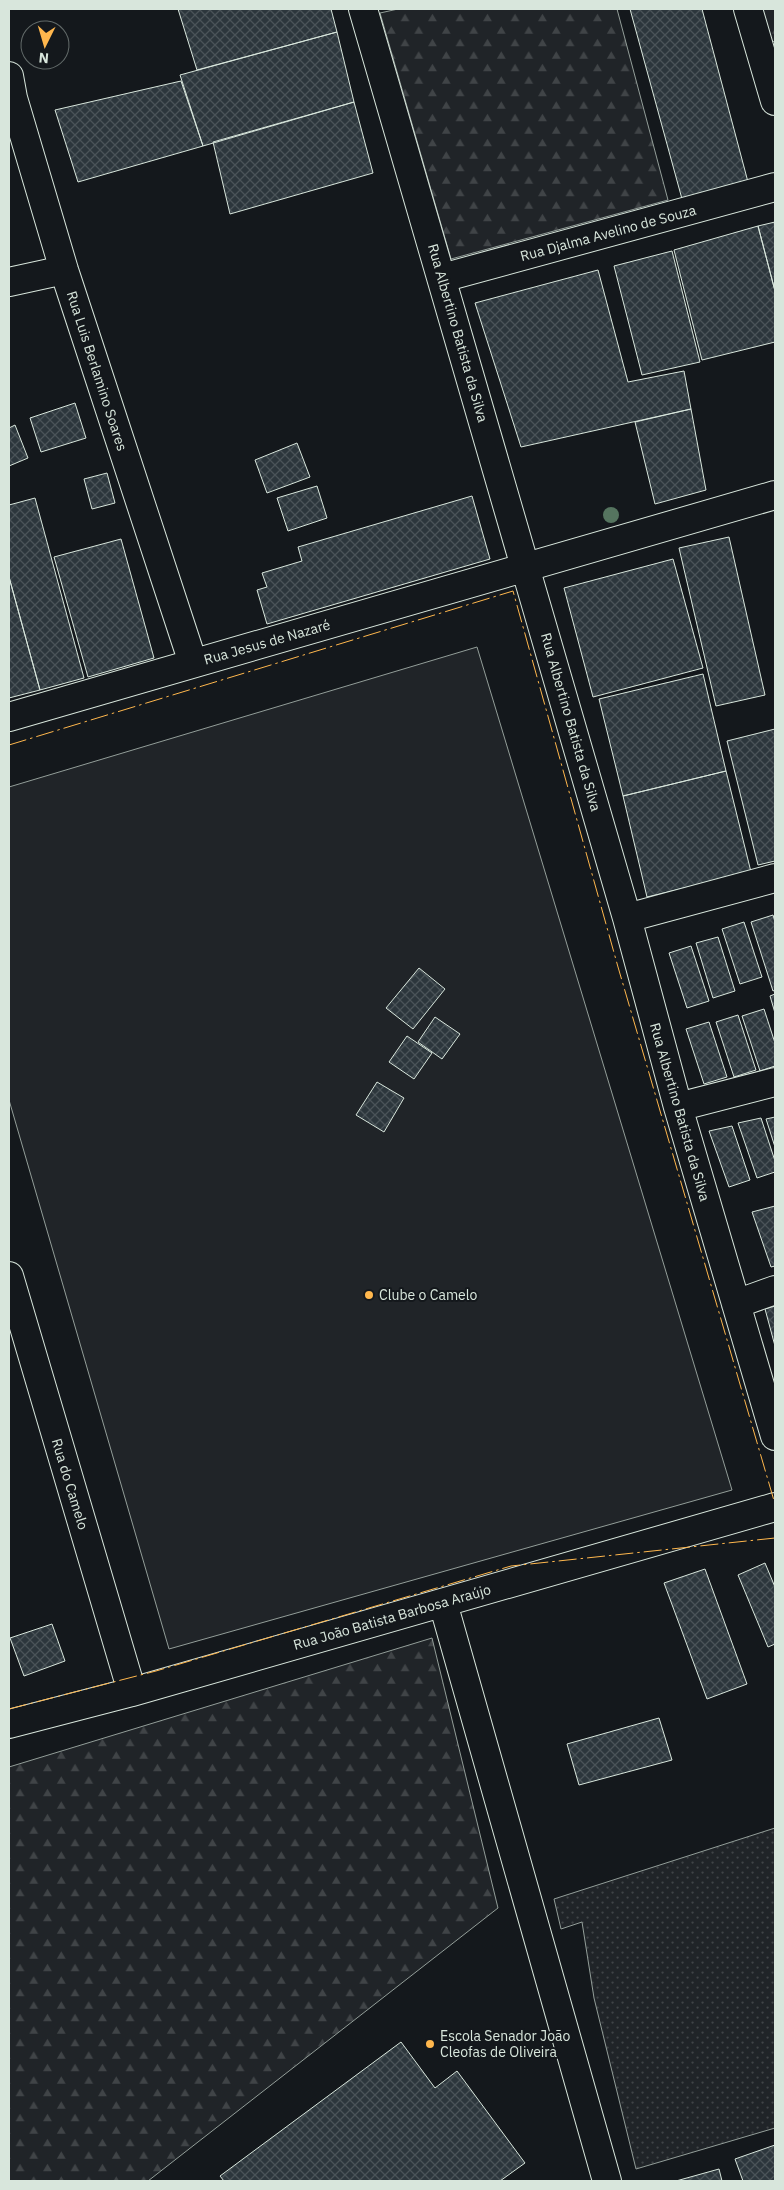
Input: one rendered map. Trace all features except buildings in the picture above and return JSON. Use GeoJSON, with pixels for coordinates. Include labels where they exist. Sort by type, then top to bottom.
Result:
{"type":"FeatureCollection","features":[{"type":"Feature","properties":{"kind":"street","name":"Rua Albertino Batista da Silva"},"geometry":{"type":"LineString","coordinates":[[363,9],[526,566],[627,918],[678,1107],[775,1436]]}},
{"type":"Feature","properties":{"kind":"street"},"geometry":{"type":"LineString","coordinates":[[748,9],[775,101]]}},
{"type":"Feature","properties":{"kind":"street","name":"Rua Luis Berlamino Soares"},"geometry":{"type":"LineString","coordinates":[[9,76],[13,98],[64,270],[193,663]]}},
{"type":"Feature","properties":{"kind":"street","name":"Rua Djalma Avelino de Souza"},"geometry":{"type":"LineString","coordinates":[[442,278],[775,187]]}},
{"type":"Feature","properties":{"kind":"street"},"geometry":{"type":"LineString","coordinates":[[9,282],[64,270]]}},
{"type":"Feature","properties":{"kind":"street","name":"Rua Jesus de Nazaré"},"geometry":{"type":"LineString","coordinates":[[9,717],[775,495]]}},
{"type":"Feature","properties":{"kind":"street"},"geometry":{"type":"LineString","coordinates":[[627,918],[775,878]]}},
{"type":"Feature","properties":{"kind":"street"},"geometry":{"type":"LineString","coordinates":[[678,1107],[775,1082]]}},
{"type":"Feature","properties":{"kind":"street","name":"Rua do Camelo"},"geometry":{"type":"LineString","coordinates":[[9,1276],[132,1692]]}},
{"type":"Feature","properties":{"kind":"street"},"geometry":{"type":"LineString","coordinates":[[736,1304],[775,1290]]}},
{"type":"Feature","properties":{"kind":"street","name":"Rua João Batista Barbosa Araújo"},"geometry":{"type":"LineString","coordinates":[[9,1724],[132,1692],[775,1507]]}},
{"type":"Feature","properties":{"kind":"street"},"geometry":{"type":"LineString","coordinates":[[443,1603],[607,2181]]}},
{"type":"Feature","properties":{"kind":"green space"},"geometry":{"type":"Polygon","coordinates":[[[398,9],[617,9],[668,200],[451,259],[380,13],[398,9]]]}},
{"type":"Feature","properties":{"kind":"green space"},"geometry":{"type":"Polygon","coordinates":[[[762,9],[775,9],[775,41],[772,42],[762,9]]]}},
{"type":"Feature","properties":{"kind":"green space","name":"Clube o Camelo"},"geometry":{"type":"Polygon","coordinates":[[[477,647],[732,1490],[169,1649],[9,1100],[9,787],[477,647]]]}},
{"type":"Feature","properties":{"kind":"green space"},"geometry":{"type":"Polygon","coordinates":[[[432,1638],[498,1908],[148,2181],[9,2181],[9,1767],[432,1638]]]}},
{"type":"Feature","properties":{"kind":"green space"},"geometry":{"type":"Polygon","coordinates":[[[775,1828],[775,2128],[636,2169],[594,1998],[582,1922],[561,1929],[554,1899],[775,1828]]]}},
{"type":"Feature","properties":{"kind":"power"},"geometry":{"type":"LineString","coordinates":[[9,745],[513,591],[618,967],[775,1504]]}},
{"type":"Feature","properties":{"kind":"power"},"geometry":{"type":"LineString","coordinates":[[9,1709],[156,1671],[511,1566],[775,1538]]}},
{"type":"Feature","properties":{"kind":"place","name":"Clube o Camelo"},"geometry":{"type":"Point","coordinates":[369,1295]}},
{"type":"Feature","properties":{"kind":"place","name":"Escola Senador João Cleofas de Oliveira"},"geometry":{"type":"Point","coordinates":[430,2044]}}]}
